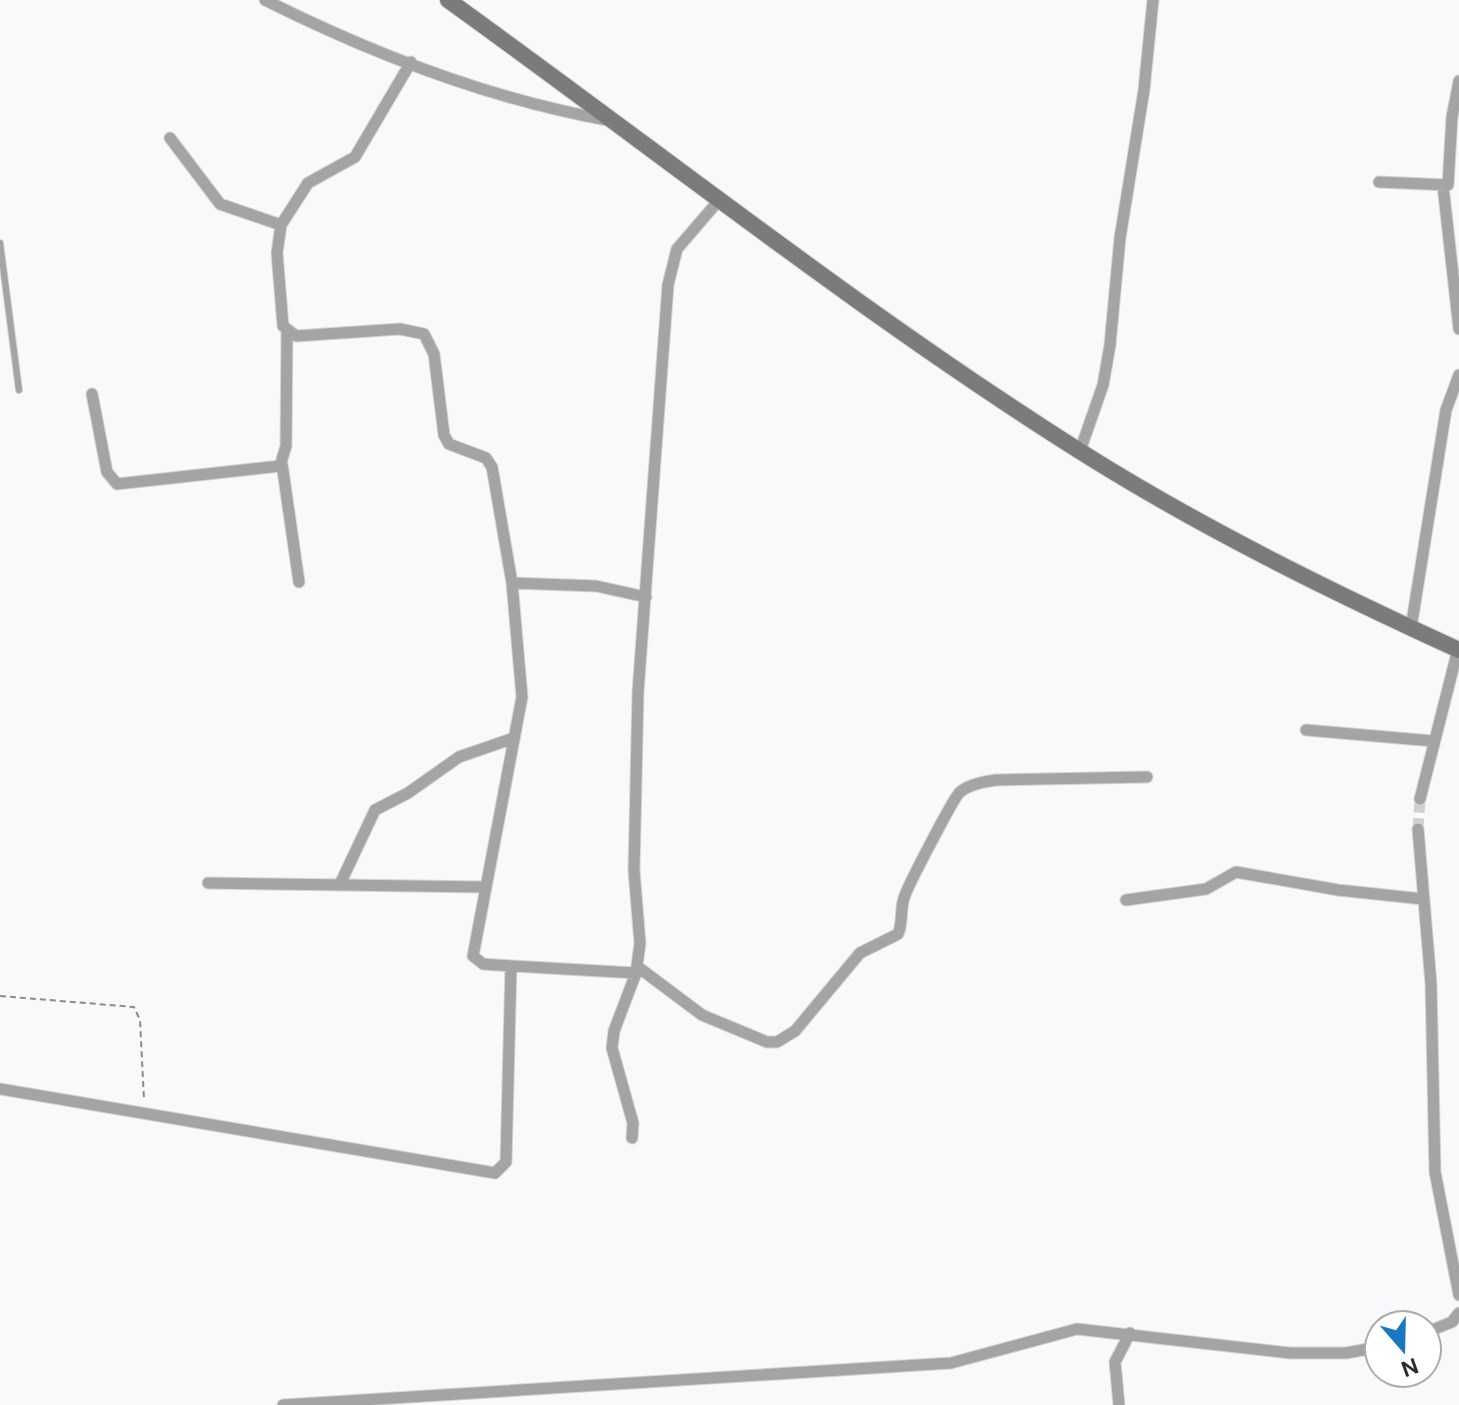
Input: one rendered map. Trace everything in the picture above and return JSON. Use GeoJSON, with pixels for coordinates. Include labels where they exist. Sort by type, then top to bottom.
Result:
{"type":"FeatureCollection","features":[{"type":"Feature","properties":{"kind":"main road"},"geometry":{"type":"LineString","coordinates":[[448,0],[914,342],[1080,451],[1226,536],[1458,649]]}},
{"type":"Feature","properties":{"kind":"street"},"geometry":{"type":"LineString","coordinates":[[265,0],[343,37],[411,62],[543,107],[612,120]]}},
{"type":"Feature","properties":{"kind":"street"},"geometry":{"type":"LineString","coordinates":[[1080,451],[1103,385],[1110,345],[1120,238],[1144,90],[1153,0]]}},
{"type":"Feature","properties":{"kind":"street"},"geometry":{"type":"LineString","coordinates":[[299,582],[282,464],[286,446],[287,332],[281,316],[277,253],[281,225],[308,183],[355,157],[411,62]]}},
{"type":"Feature","properties":{"kind":"street"},"geometry":{"type":"LineString","coordinates":[[1379,182],[1443,186],[1451,179],[1452,117],[1459,81]]}},
{"type":"Feature","properties":{"kind":"street"},"geometry":{"type":"LineString","coordinates":[[170,138],[220,204],[281,225]]}},
{"type":"Feature","properties":{"kind":"street"},"geometry":{"type":"LineString","coordinates":[[1443,186],[1459,329]]}},
{"type":"Feature","properties":{"kind":"street"},"geometry":{"type":"LineString","coordinates":[[632,1138],[629,1105],[612,1048],[614,1031],[637,970],[639,922],[634,871],[638,692],[671,265],[682,241],[720,199]]}},
{"type":"Feature","properties":{"kind":"street"},"geometry":{"type":"LineString","coordinates":[[287,332],[304,336],[400,329],[424,334],[434,354],[444,435],[457,450],[486,458],[492,467],[512,583],[522,697],[473,956],[483,964],[637,970],[702,1015],[767,1042],[777,1042],[795,1031],[860,953],[898,934],[904,897],[949,807],[960,792],[976,784],[996,780],[1147,777]]}},
{"type":"Feature","properties":{"kind":"street"},"geometry":{"type":"LineString","coordinates":[[1411,628],[1446,410],[1459,375]]}},
{"type":"Feature","properties":{"kind":"street"},"geometry":{"type":"LineString","coordinates":[[92,394],[107,472],[117,484],[282,464]]}},
{"type":"Feature","properties":{"kind":"street"},"geometry":{"type":"LineString","coordinates":[[512,583],[596,586],[646,597]]}},
{"type":"Feature","properties":{"kind":"street"},"geometry":{"type":"LineString","coordinates":[[1420,799],[1458,649]]}},
{"type":"Feature","properties":{"kind":"street"},"geometry":{"type":"LineString","coordinates":[[1306,730],[1433,741]]}},
{"type":"Feature","properties":{"kind":"street"},"geometry":{"type":"LineString","coordinates":[[340,884],[375,810],[408,793],[446,763],[514,738]]}},
{"type":"Feature","properties":{"kind":"street"},"geometry":{"type":"LineString","coordinates":[[1418,829],[1431,984],[1435,1172],[1459,1295]]}},
{"type":"Feature","properties":{"kind":"street"},"geometry":{"type":"LineString","coordinates":[[1126,900],[1206,889],[1236,872],[1338,890],[1423,899]]}},
{"type":"Feature","properties":{"kind":"street"},"geometry":{"type":"LineString","coordinates":[[208,883],[484,887]]}},
{"type":"Feature","properties":{"kind":"street"},"geometry":{"type":"LineString","coordinates":[[0,1089],[489,1173],[501,1171],[506,1162],[511,966]]}},
{"type":"Feature","properties":{"kind":"street"},"geometry":{"type":"LineString","coordinates":[[1443,1326],[1452,1322],[1459,1313]]}},
{"type":"Feature","properties":{"kind":"street"},"geometry":{"type":"LineString","coordinates":[[283,1405],[951,1363],[1065,1331],[1097,1329],[1304,1354],[1363,1350]]}},
{"type":"Feature","properties":{"kind":"street"},"geometry":{"type":"LineString","coordinates":[[1119,1405],[1115,1362],[1130,1333]]}},
{"type":"Feature","properties":{"kind":"lane"},"geometry":{"type":"LineString","coordinates":[[0,243],[19,390]]}},
{"type":"Feature","properties":{"kind":"path"},"geometry":{"type":"LineString","coordinates":[[0,996],[134,1007],[140,1020],[144,1113]]}},
{"type":"Feature","properties":{"kind":"tunnel"},"geometry":{"type":"LineString","coordinates":[[1418,829],[1420,799]]}}]}
